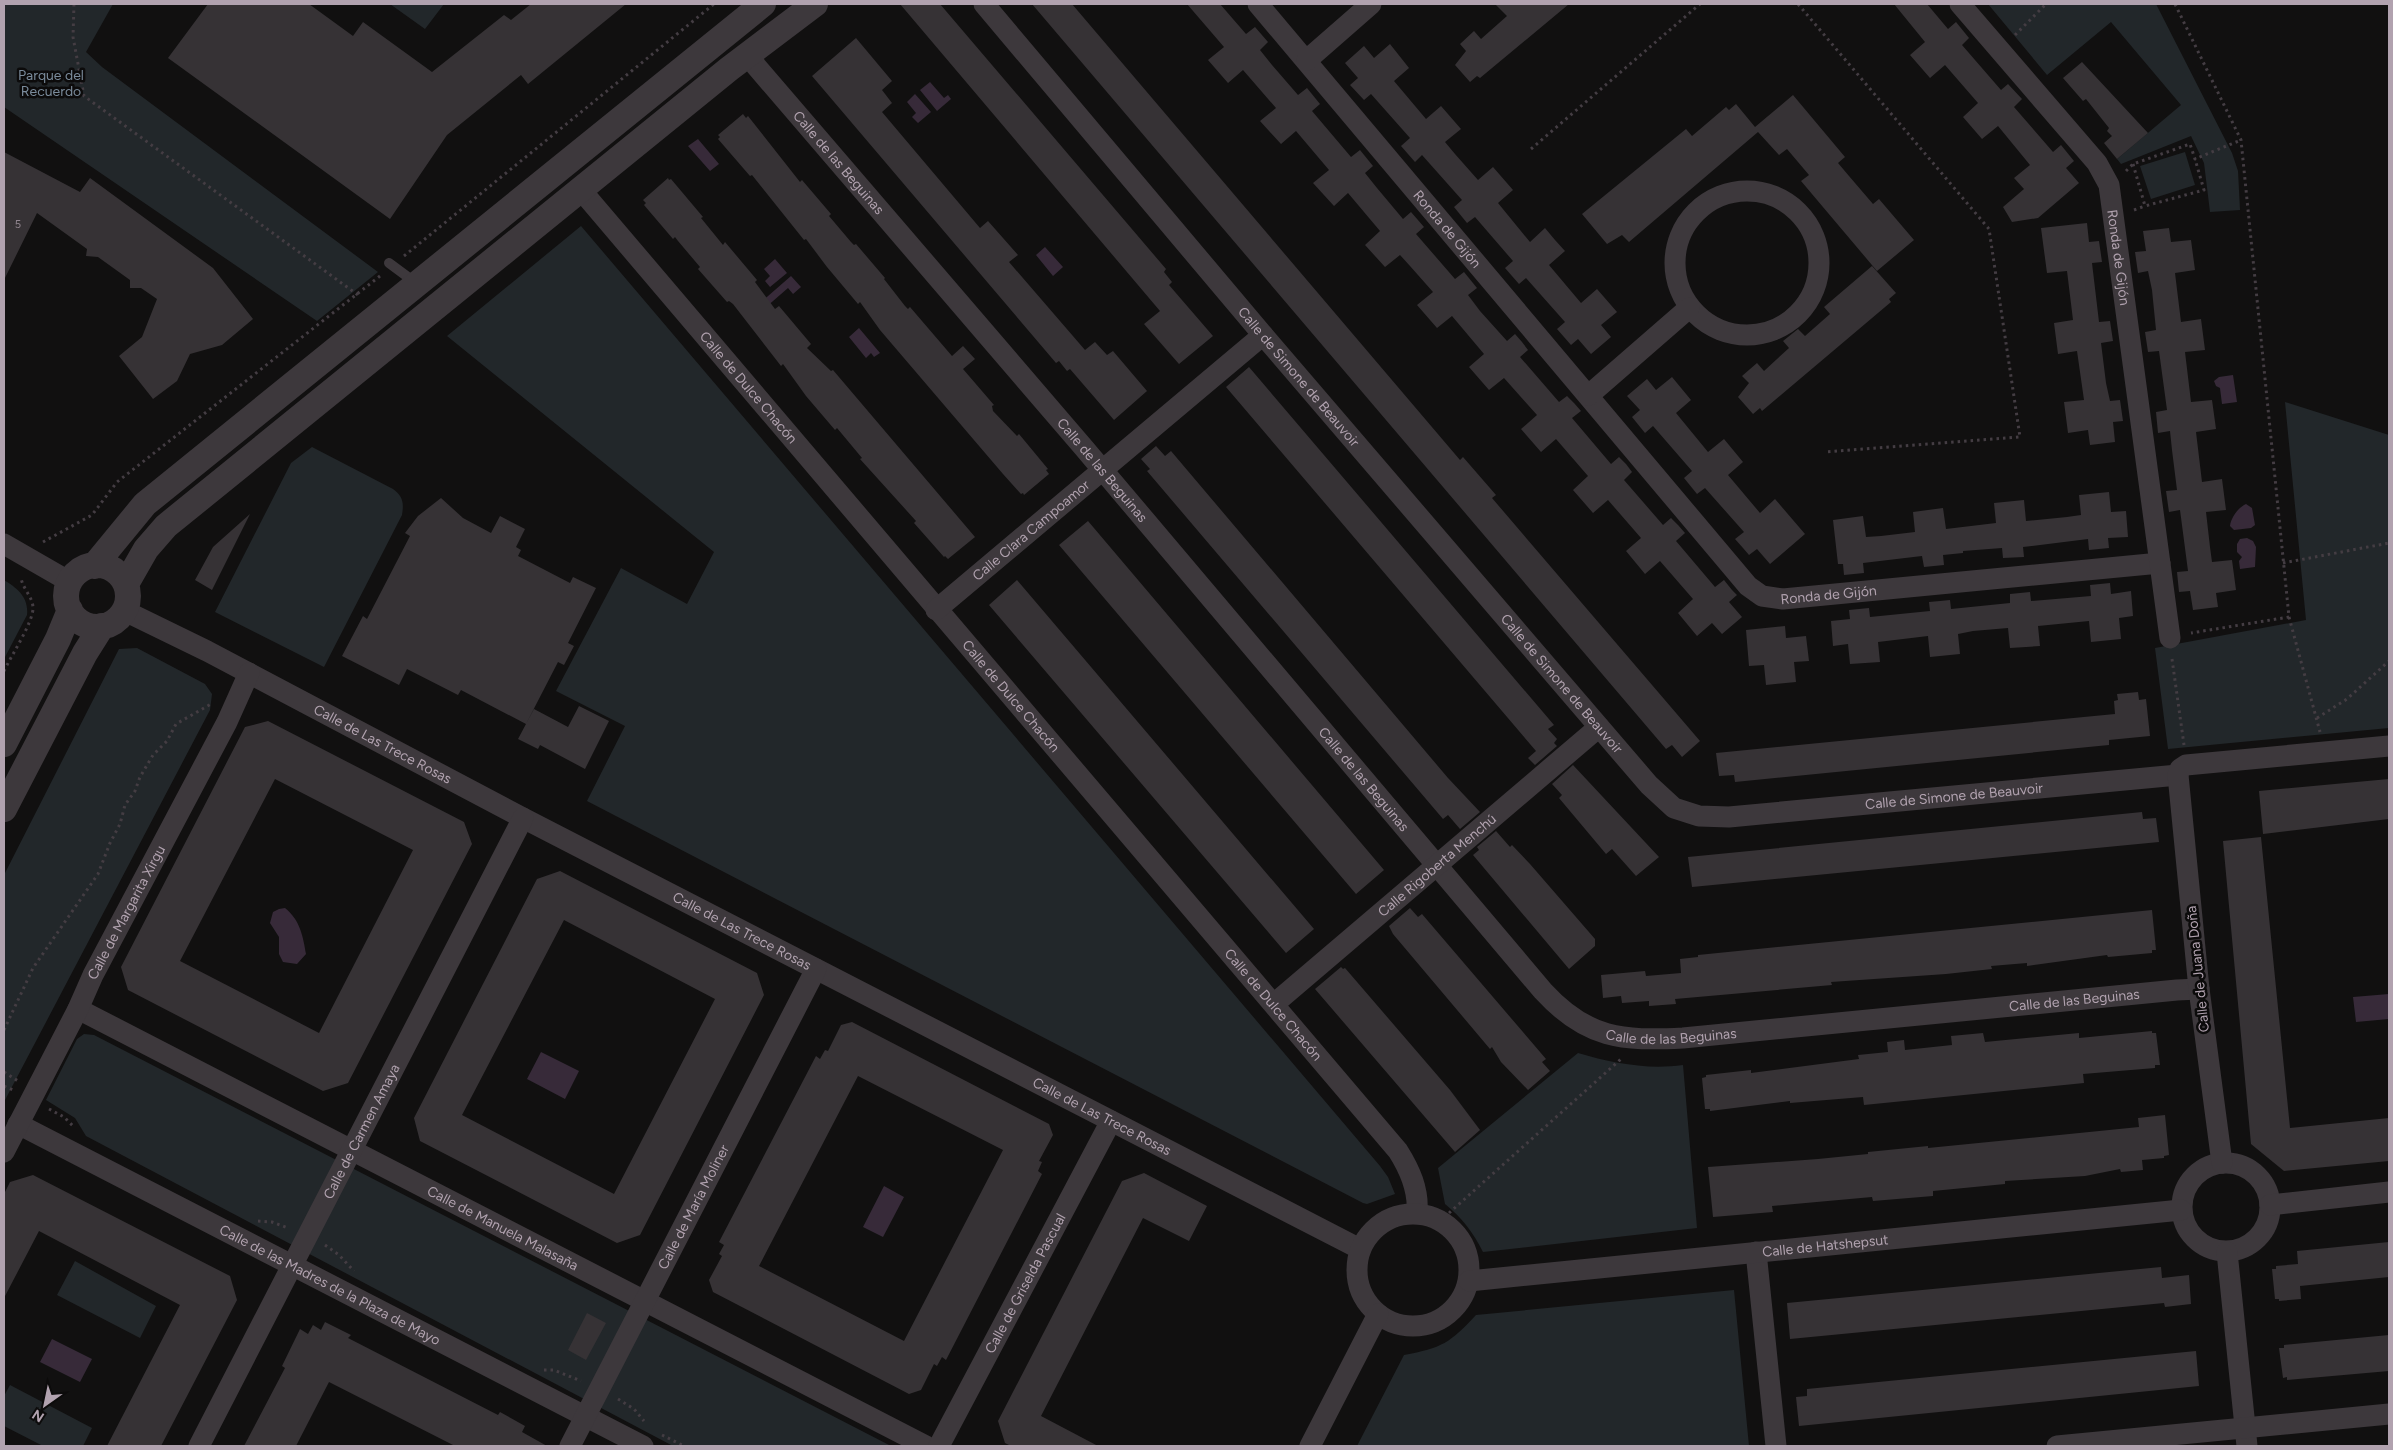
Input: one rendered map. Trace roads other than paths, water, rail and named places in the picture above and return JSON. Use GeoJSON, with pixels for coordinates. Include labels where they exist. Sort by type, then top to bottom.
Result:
{"type":"FeatureCollection","features":[{"type":"Feature","properties":{"kind":"street"},"geometry":{"type":"LineString","coordinates":[[94,566],[145,504],[763,4]]}},
{"type":"Feature","properties":{"kind":"street"},"geometry":{"type":"LineString","coordinates":[[126,584],[146,549],[166,526],[749,54],[816,4]]}},
{"type":"Feature","properties":{"kind":"street","name":"Calle de Simone de Beauvoir"},"geometry":{"type":"LineString","coordinates":[[984,4],[1263,335],[1599,728],[1649,786],[1674,808],[1699,816],[1729,817],[2182,770],[2389,746]]}},
{"type":"Feature","properties":{"kind":"street","name":"Ronda de Gijón"},"geometry":{"type":"LineString","coordinates":[[1258,4],[1748,586],[1762,596],[1783,599],[2160,563]]}},
{"type":"Feature","properties":{"kind":"street"},"geometry":{"type":"LineString","coordinates":[[1307,60],[1371,4]]}},
{"type":"Feature","properties":{"kind":"street","name":"Ronda de Gijón"},"geometry":{"type":"LineString","coordinates":[[1960,4],[2097,164],[2110,185],[2170,638]]}},
{"type":"Feature","properties":{"kind":"street","name":"Calle de las Beguinas"},"geometry":{"type":"LineString","coordinates":[[749,54],[756,66],[1102,470],[1437,866],[1556,1005],[1576,1020],[1596,1031],[1616,1037],[1641,1040],[1683,1038],[2200,989]]}},
{"type":"Feature","properties":{"kind":"street","name":"Calle de Dulce Chacón"},"geometry":{"type":"LineString","coordinates":[[581,190],[936,610],[1398,1151],[1410,1170],[1418,1202],[1417,1213]]}},
{"type":"Feature","properties":{"kind":"street"},"geometry":{"type":"LineString","coordinates":[[1754,190],[1777,197],[1797,210],[1812,230],[1819,252],[1818,276],[1810,299],[1796,317],[1776,330],[1752,336],[1729,333],[1722,330],[1707,323],[1689,308],[1678,286],[1674,262],[1678,239],[1690,218],[1696,212],[1708,202],[1730,192],[1754,190]]}},
{"type":"Feature","properties":{"kind":"street"},"geometry":{"type":"LineString","coordinates":[[1589,395],[1689,308]]}},
{"type":"Feature","properties":{"kind":"street","name":"Calle Clara Campoamor"},"geometry":{"type":"LineString","coordinates":[[936,610],[1263,335]]}},
{"type":"Feature","properties":{"kind":"street"},"geometry":{"type":"LineString","coordinates":[[4,544],[70,582]]}},
{"type":"Feature","properties":{"kind":"street"},"geometry":{"type":"LineString","coordinates":[[94,566],[113,570],[126,584],[128,593],[125,611],[111,624],[102,626],[83,624],[70,610],[67,600],[70,582],[76,574],[85,568],[94,566]]}},
{"type":"Feature","properties":{"kind":"street"},"geometry":{"type":"LineString","coordinates":[[4,744],[58,639],[70,610]]}},
{"type":"Feature","properties":{"kind":"street","name":"Calle de Las Trece Rosas"},"geometry":{"type":"LineString","coordinates":[[125,611],[249,673],[523,818],[1360,1249]]}},
{"type":"Feature","properties":{"kind":"street"},"geometry":{"type":"LineString","coordinates":[[4,809],[85,653],[102,626]]}},
{"type":"Feature","properties":{"kind":"street","name":"Calle de Margarita Xirgu"},"geometry":{"type":"LineString","coordinates":[[4,1152],[78,1009],[93,975],[227,722],[249,673]]}},
{"type":"Feature","properties":{"kind":"street","name":"Calle Rigoberta Menchú"},"geometry":{"type":"LineString","coordinates":[[1274,1004],[1599,728]]}},
{"type":"Feature","properties":{"kind":"street","name":"Calle de Juana Doña"},"geometry":{"type":"LineString","coordinates":[[2182,770],[2200,989],[2222,1163]]}},
{"type":"Feature","properties":{"kind":"street","name":"Calle de Carmen Amaya"},"geometry":{"type":"LineString","coordinates":[[199,1446],[523,818]]}},
{"type":"Feature","properties":{"kind":"street","name":"Calle de María Moliner"},"geometry":{"type":"LineString","coordinates":[[570,1446],[816,969]]}},
{"type":"Feature","properties":{"kind":"street","name":"Calle de Manuela Malasaña"},"geometry":{"type":"LineString","coordinates":[[78,1009],[926,1446]]}},
{"type":"Feature","properties":{"kind":"street","name":"Calle de Griselda Pascual"},"geometry":{"type":"LineString","coordinates":[[939,1446],[1111,1121]]}},
{"type":"Feature","properties":{"kind":"street","name":"Calle de las Madres de la Plaza de Mayo"},"geometry":{"type":"LineString","coordinates":[[18,1124],[643,1446]]}},
{"type":"Feature","properties":{"kind":"street"},"geometry":{"type":"LineString","coordinates":[[2222,1163],[2236,1164],[2249,1169],[2260,1179],[2267,1191],[2270,1205],[2269,1218],[2263,1232],[2254,1242],[2241,1249],[2227,1252],[2201,1245],[2184,1224],[2181,1210],[2182,1196],[2192,1179],[2208,1166],[2222,1163]]}},
{"type":"Feature","properties":{"kind":"street"},"geometry":{"type":"LineString","coordinates":[[2270,1205],[2389,1192]]}},
{"type":"Feature","properties":{"kind":"street","name":"Calle de Hatshepsut"},"geometry":{"type":"LineString","coordinates":[[1469,1281],[2181,1210]]}},
{"type":"Feature","properties":{"kind":"street"},"geometry":{"type":"LineString","coordinates":[[1417,1213],[1435,1218],[1452,1228],[1463,1243],[1469,1262],[1469,1281],[1463,1297],[1453,1310],[1432,1322],[1408,1326],[1392,1322],[1378,1314],[1366,1301],[1358,1285],[1356,1267],[1360,1249],[1369,1234],[1382,1222],[1399,1215],[1417,1213]]}},
{"type":"Feature","properties":{"kind":"street"},"geometry":{"type":"LineString","coordinates":[[1756,1252],[1776,1446]]}},
{"type":"Feature","properties":{"kind":"street"},"geometry":{"type":"LineString","coordinates":[[2227,1252],[2246,1437]]}},
{"type":"Feature","properties":{"kind":"street"},"geometry":{"type":"LineString","coordinates":[[1310,1446],[1378,1314]]}},
{"type":"Feature","properties":{"kind":"street"},"geometry":{"type":"LineString","coordinates":[[2057,1446],[2246,1437],[2389,1414]]}},
{"type":"Feature","properties":{"kind":"lane"},"geometry":{"type":"LineString","coordinates":[[389,263],[416,284]]}},
{"type":"Feature","properties":{"kind":"park label","name":"Parque del Recuerdo"},"geometry":{"type":"Point","coordinates":[51,84]}}]}
